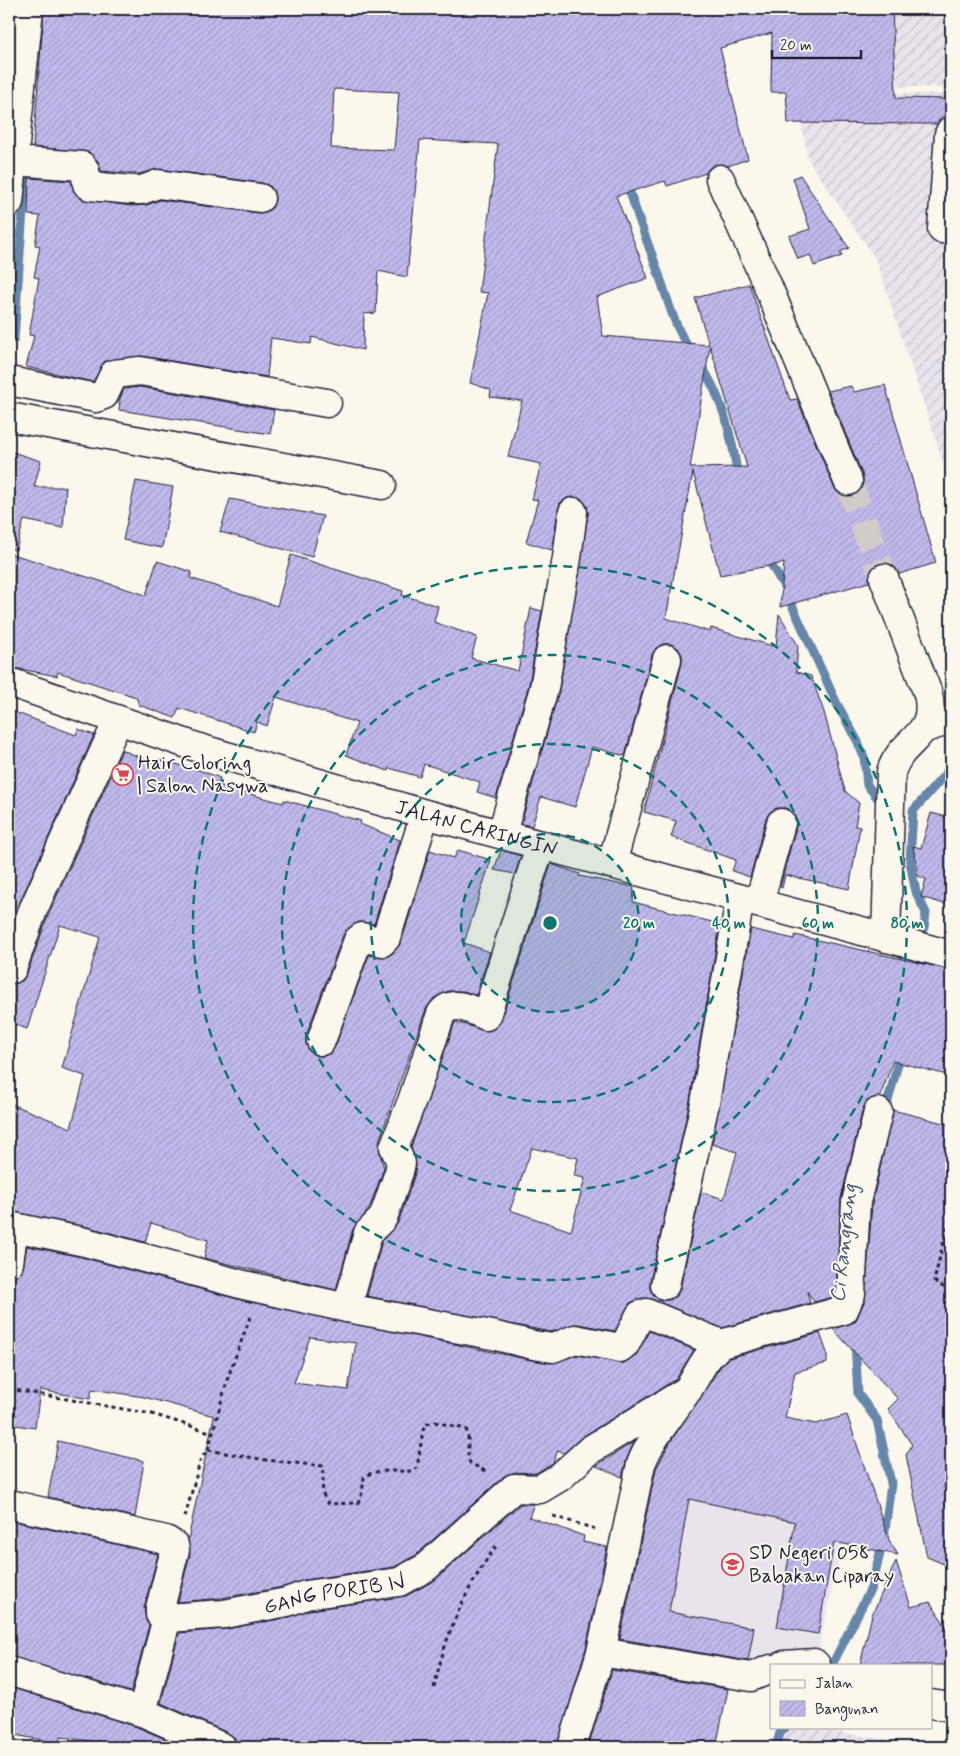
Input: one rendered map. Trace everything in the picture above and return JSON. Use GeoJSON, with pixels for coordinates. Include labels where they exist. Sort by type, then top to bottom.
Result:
{"type":"FeatureCollection","features":[{"type":"Feature","properties":{"kind":"street"},"geometry":{"type":"LineString","coordinates":[[29,9],[16,48],[10,184],[82,166],[85,170],[86,181],[90,186],[142,190],[158,184],[260,198]]}},
{"type":"Feature","properties":{"kind":"street"},"geometry":{"type":"LineString","coordinates":[[942,229],[949,134],[951,130]]}},
{"type":"Feature","properties":{"kind":"street"},"geometry":{"type":"LineString","coordinates":[[720,179],[767,284],[848,481]]}},
{"type":"Feature","properties":{"kind":"street"},"geometry":{"type":"LineString","coordinates":[[9,381],[96,398],[104,395],[114,374],[140,371],[327,403]]}},
{"type":"Feature","properties":{"kind":"street"},"geometry":{"type":"LineString","coordinates":[[9,417],[382,485]]}},
{"type":"Feature","properties":{"kind":"street"},"geometry":{"type":"LineString","coordinates":[[502,833],[544,688],[567,558],[573,512]]}},
{"type":"Feature","properties":{"kind":"street"},"geometry":{"type":"LineString","coordinates":[[884,578],[928,694],[931,708],[924,728],[896,758],[891,772],[889,829],[896,940]]}},
{"type":"Feature","properties":{"kind":"street"},"geometry":{"type":"LineString","coordinates":[[612,864],[668,659]]}},
{"type":"Feature","properties":{"kind":"street","name":"JALAN CARINGIN"},"geometry":{"type":"LineString","coordinates":[[9,682],[202,749],[425,814],[502,833],[944,953]]}},
{"type":"Feature","properties":{"kind":"street"},"geometry":{"type":"LineString","coordinates":[[9,968],[12,969],[34,910],[118,720]]}},
{"type":"Feature","properties":{"kind":"street"},"geometry":{"type":"LineString","coordinates":[[924,728],[951,720]]}},
{"type":"Feature","properties":{"kind":"street"},"geometry":{"type":"LineString","coordinates":[[321,1041],[358,940],[362,937],[382,942],[386,938],[425,814]]}},
{"type":"Feature","properties":{"kind":"street"},"geometry":{"type":"LineString","coordinates":[[664,1285],[750,901],[782,822]]}},
{"type":"Feature","properties":{"kind":"street"},"geometry":{"type":"LineString","coordinates":[[347,1308],[368,1233],[383,1218],[388,1206],[401,1163],[394,1147],[413,1098],[436,1025],[444,1008],[455,1005],[486,1016],[535,862],[543,845]]}},
{"type":"Feature","properties":{"kind":"street"},"geometry":{"type":"LineString","coordinates":[[572,1747],[601,1652],[641,1464],[646,1451],[653,1437],[688,1390],[707,1356],[721,1344],[844,1310],[850,1294],[856,1202],[878,1112]]}},
{"type":"Feature","properties":{"kind":"street"},"geometry":{"type":"LineString","coordinates":[[9,1264],[12,1226],[85,1242],[261,1289],[347,1308],[553,1348],[575,1340],[620,1348],[626,1343],[640,1315],[646,1313],[721,1344]]}},
{"type":"Feature","properties":{"kind":"street","name":"GANG PORIB IV"},"geometry":{"type":"LineString","coordinates":[[167,1618],[224,1614],[287,1602],[306,1595],[399,1582],[425,1568],[505,1494],[514,1488],[540,1489],[560,1477],[590,1450],[688,1390]]}},
{"type":"Feature","properties":{"kind":"street"},"geometry":{"type":"LineString","coordinates":[[9,1504],[166,1540],[174,1545],[175,1550],[160,1608],[160,1614],[167,1618],[142,1712]]}},
{"type":"Feature","properties":{"kind":"street"},"geometry":{"type":"LineString","coordinates":[[601,1652],[751,1677],[770,1669]]}},
{"type":"Feature","properties":{"kind":"street"},"geometry":{"type":"LineString","coordinates":[[9,1671],[142,1712],[222,1747]]}},
{"type":"Feature","properties":{"kind":"street"},"geometry":{"type":"LineString","coordinates":[[932,1704],[951,1707]]}},
{"type":"Feature","properties":{"kind":"path"},"geometry":{"type":"LineString","coordinates":[[951,1211],[934,1281],[951,1292]]}},
{"type":"Feature","properties":{"kind":"path"},"geometry":{"type":"LineString","coordinates":[[175,1550],[201,1458],[208,1450],[228,1377],[261,1289]]}},
{"type":"Feature","properties":{"kind":"path"},"geometry":{"type":"LineString","coordinates":[[951,1321],[946,1342],[951,1354]]}},
{"type":"Feature","properties":{"kind":"path"},"geometry":{"type":"LineString","coordinates":[[9,1389],[152,1414],[213,1433]]}},
{"type":"Feature","properties":{"kind":"path"},"geometry":{"type":"LineString","coordinates":[[208,1450],[266,1460],[323,1466],[322,1494],[325,1500],[329,1504],[352,1504],[358,1503],[360,1499],[366,1475],[375,1472],[412,1471],[417,1468],[423,1430],[427,1424],[435,1422],[466,1429],[469,1437],[467,1447],[470,1463],[512,1482],[519,1488]]}},
{"type":"Feature","properties":{"kind":"path"},"geometry":{"type":"LineString","coordinates":[[544,1513],[626,1538]]}},
{"type":"Feature","properties":{"kind":"path"},"geometry":{"type":"LineString","coordinates":[[434,1688],[444,1644],[452,1622],[480,1568],[497,1544]]}},
{"type":"Feature","properties":{"kind":"shaded area"},"geometry":{"type":"Polygon","coordinates":[[[775,9],[951,9],[951,88],[769,83],[775,9]]]}},
{"type":"Feature","properties":{"kind":"shaded area"},"geometry":{"type":"Polygon","coordinates":[[[794,92],[951,94],[951,486],[876,260],[809,161],[794,92]]]}},
{"type":"Feature","properties":{"kind":"shaded area","name":"SD Negeri 058 Babakan Ciparay"},"geometry":{"type":"Polygon","coordinates":[[[653,1438],[857,1477],[815,1664],[770,1665],[610,1652],[653,1438]]]}},
{"type":"Feature","properties":{"kind":"shaded area"},"geometry":{"type":"Polygon","coordinates":[[[776,1728],[811,1728],[935,1747],[771,1747],[776,1728]]]}},
{"type":"Feature","properties":{"kind":"building"},"geometry":{"type":"Polygon","coordinates":[[[44,9],[892,9],[896,98],[951,99],[951,115],[943,117],[937,124],[788,123],[786,92],[771,92],[772,33],[720,48],[748,159],[728,166],[714,165],[706,173],[667,186],[665,181],[616,196],[648,278],[597,297],[603,336],[709,345],[695,298],[749,284],[790,400],[797,399],[834,487],[838,493],[845,496],[853,496],[860,491],[863,484],[863,476],[828,391],[851,386],[854,392],[885,385],[936,563],[899,574],[893,566],[887,563],[879,563],[872,569],[869,582],[780,607],[784,563],[720,575],[693,472],[666,618],[710,632],[711,628],[776,647],[779,614],[798,645],[796,672],[811,676],[824,712],[845,791],[859,803],[855,826],[860,827],[849,889],[785,875],[782,888],[780,887],[796,827],[796,819],[792,812],[786,808],[777,808],[770,812],[766,818],[750,877],[732,871],[736,860],[671,837],[676,821],[644,812],[682,663],[682,655],[678,648],[671,644],[663,644],[656,648],[652,655],[625,756],[592,747],[575,807],[541,797],[532,826],[521,824],[559,691],[588,514],[587,506],[582,499],[575,497],[567,498],[560,503],[552,550],[526,542],[538,500],[532,499],[541,464],[508,457],[522,401],[490,397],[491,390],[470,383],[488,293],[479,292],[498,144],[420,140],[407,277],[378,271],[376,313],[364,314],[363,350],[312,337],[311,344],[271,338],[267,377],[142,356],[105,361],[93,382],[26,367],[34,336],[29,335],[39,278],[34,277],[40,246],[35,245],[40,216],[28,215],[29,178],[71,181],[74,192],[82,199],[131,206],[147,205],[160,200],[258,213],[266,212],[272,208],[275,200],[274,192],[270,186],[262,183],[160,169],[139,174],[101,171],[98,161],[89,152],[33,147],[44,9]],[[334,89],[331,148],[394,150],[399,92],[334,89]],[[710,346],[690,468],[747,467],[710,346]]]}},
{"type":"Feature","properties":{"kind":"building"},"geometry":{"type":"Polygon","coordinates":[[[800,175],[849,248],[840,252],[842,256],[814,266],[810,255],[798,259],[789,236],[810,229],[793,178],[800,175]]]}},
{"type":"Feature","properties":{"kind":"building"},"geometry":{"type":"Polygon","coordinates":[[[140,387],[274,410],[270,434],[119,410],[120,398],[124,389],[140,387]]]}},
{"type":"Feature","properties":{"kind":"building"},"geometry":{"type":"Polygon","coordinates":[[[9,451],[41,461],[34,487],[66,487],[63,528],[24,520],[16,550],[9,549],[9,451]]]}},
{"type":"Feature","properties":{"kind":"building"},"geometry":{"type":"Polygon","coordinates":[[[136,481],[173,487],[162,548],[123,540],[136,481]]]}},
{"type":"Feature","properties":{"kind":"building"},"geometry":{"type":"Polygon","coordinates":[[[230,499],[323,516],[312,557],[220,532],[230,499]]]}},
{"type":"Feature","properties":{"kind":"building"},"geometry":{"type":"Polygon","coordinates":[[[9,553],[146,595],[157,561],[192,572],[190,578],[277,606],[291,555],[403,591],[402,595],[438,606],[434,622],[477,637],[471,658],[518,671],[531,608],[542,611],[529,684],[496,798],[477,792],[480,782],[424,764],[420,777],[389,768],[388,771],[346,755],[357,723],[276,697],[267,726],[257,722],[254,732],[179,708],[175,718],[139,705],[136,697],[58,672],[57,676],[9,667],[9,553]]]}},
{"type":"Feature","properties":{"kind":"building"},"geometry":{"type":"Polygon","coordinates":[[[9,710],[76,735],[78,729],[94,735],[19,904],[9,932],[9,710]]]}},
{"type":"Feature","properties":{"kind":"building"},"geometry":{"type":"Polygon","coordinates":[[[122,750],[159,765],[157,759],[202,771],[220,778],[218,785],[231,789],[283,803],[284,800],[361,821],[360,824],[400,840],[374,924],[359,922],[349,928],[343,935],[306,1036],[309,1051],[316,1056],[324,1056],[331,1053],[335,1047],[369,955],[387,957],[401,943],[430,850],[454,858],[458,850],[491,860],[464,943],[490,952],[476,995],[464,991],[448,991],[434,998],[426,1009],[379,1141],[384,1168],[369,1209],[353,1229],[336,1290],[204,1258],[208,1240],[151,1223],[145,1242],[88,1227],[9,1211],[9,1103],[71,1128],[85,1076],[62,1068],[100,937],[60,925],[27,1029],[9,1022],[9,984],[22,981],[27,974],[48,916],[122,750]]]}},
{"type":"Feature","properties":{"kind":"building"},"geometry":{"type":"Polygon","coordinates":[[[931,813],[951,818],[951,906],[921,897],[926,879],[918,876],[913,846],[921,848],[931,813]]]}},
{"type":"Feature","properties":{"kind":"building"},"geometry":{"type":"Polygon","coordinates":[[[501,850],[521,856],[515,874],[494,870],[501,850]]]}},
{"type":"Feature","properties":{"kind":"building"},"geometry":{"type":"Polygon","coordinates":[[[551,864],[580,874],[579,876],[634,887],[633,902],[720,924],[690,1100],[650,1282],[650,1290],[655,1297],[661,1300],[670,1300],[677,1295],[680,1289],[701,1192],[724,1199],[737,1152],[712,1144],[751,929],[794,939],[795,935],[951,970],[951,1076],[893,1061],[880,1097],[867,1101],[863,1108],[841,1198],[836,1290],[833,1297],[814,1302],[807,1291],[810,1303],[722,1328],[652,1299],[642,1298],[630,1303],[615,1331],[578,1324],[551,1332],[367,1296],[382,1241],[398,1223],[414,1177],[416,1166],[411,1147],[455,1022],[488,1031],[496,1028],[501,1021],[551,864]],[[532,1148],[510,1210],[571,1231],[585,1178],[574,1176],[578,1158],[532,1148]]]}},
{"type":"Feature","properties":{"kind":"building"},"geometry":{"type":"Polygon","coordinates":[[[893,1110],[951,1125],[951,1567],[927,1557],[906,1455],[912,1445],[888,1409],[898,1399],[833,1329],[855,1322],[865,1300],[872,1204],[893,1110]]]}},
{"type":"Feature","properties":{"kind":"building"},"geometry":{"type":"Polygon","coordinates":[[[27,1246],[81,1257],[241,1300],[551,1363],[577,1355],[623,1363],[636,1355],[649,1331],[694,1350],[676,1379],[582,1437],[564,1453],[558,1450],[553,1463],[536,1473],[515,1472],[504,1476],[416,1555],[394,1567],[304,1580],[283,1587],[222,1598],[178,1602],[190,1554],[188,1540],[214,1416],[144,1397],[92,1389],[90,1399],[40,1390],[35,1428],[9,1424],[9,1278],[15,1277],[22,1272],[27,1246]],[[310,1337],[294,1383],[348,1390],[356,1343],[310,1337]]]}},
{"type":"Feature","properties":{"kind":"building"},"geometry":{"type":"Polygon","coordinates":[[[820,1333],[827,1353],[827,1363],[795,1372],[785,1418],[816,1424],[847,1415],[889,1540],[898,1555],[834,1542],[818,1634],[777,1627],[795,1522],[689,1499],[669,1612],[754,1628],[748,1661],[620,1639],[656,1469],[669,1444],[718,1370],[729,1358],[820,1333]]]}},
{"type":"Feature","properties":{"kind":"building"},"geometry":{"type":"Polygon","coordinates":[[[58,1441],[144,1461],[135,1517],[48,1497],[58,1441]]]}},
{"type":"Feature","properties":{"kind":"building"},"geometry":{"type":"Polygon","coordinates":[[[635,1441],[627,1458],[622,1477],[596,1466],[635,1441]]]}},
{"type":"Feature","properties":{"kind":"building"},"geometry":{"type":"Polygon","coordinates":[[[520,1504],[534,1504],[529,1517],[584,1536],[583,1542],[607,1547],[586,1648],[557,1747],[237,1747],[235,1738],[228,1733],[161,1703],[179,1633],[227,1629],[290,1617],[310,1610],[406,1596],[435,1580],[520,1504]]]}},
{"type":"Feature","properties":{"kind":"building"},"geometry":{"type":"Polygon","coordinates":[[[9,1520],[158,1554],[144,1608],[146,1621],[149,1625],[131,1692],[9,1656],[9,1520]]]}},
{"type":"Feature","properties":{"kind":"building"},"geometry":{"type":"Polygon","coordinates":[[[896,1561],[911,1607],[930,1602],[951,1634],[951,1665],[860,1664],[872,1615],[896,1561]]]}},
{"type":"Feature","properties":{"kind":"building"},"geometry":{"type":"Polygon","coordinates":[[[612,1670],[728,1689],[716,1747],[588,1747],[612,1670]]]}},
{"type":"Feature","properties":{"kind":"building"},"geometry":{"type":"Polygon","coordinates":[[[9,1687],[137,1727],[184,1747],[135,1747],[60,1737],[59,1743],[9,1734],[9,1687]]]}},
{"type":"Feature","properties":{"kind":"waterway"},"geometry":{"type":"LineString","coordinates":[[14,339],[26,167]]}},
{"type":"Feature","properties":{"kind":"waterway"},"geometry":{"type":"LineString","coordinates":[[627,181],[671,312],[691,351]]}},
{"type":"Feature","properties":{"kind":"waterway"},"geometry":{"type":"LineString","coordinates":[[700,364],[715,390],[725,419],[738,479]]}},
{"type":"Feature","properties":{"kind":"waterway"},"geometry":{"type":"LineString","coordinates":[[766,556],[782,583],[837,704],[858,742],[864,757],[867,785],[884,806]]}},
{"type":"Feature","properties":{"kind":"waterway","name":"Ci Rangrang"},"geometry":{"type":"LineString","coordinates":[[918,973],[926,913],[916,892],[910,862],[913,811],[947,772],[951,770]]}},
{"type":"Feature","properties":{"kind":"waterway","name":"Ci Rangrang"},"geometry":{"type":"LineString","coordinates":[[885,1112],[901,1052]]}},
{"type":"Feature","properties":{"kind":"waterway","name":"Ci Rangrang"},"geometry":{"type":"LineString","coordinates":[[833,1664],[871,1588],[884,1538],[891,1483],[877,1420],[858,1394],[853,1309]]}},
{"type":"Feature","properties":{"kind":"waterway","name":"Ci Rangrang"},"geometry":{"type":"LineString","coordinates":[[776,1747],[780,1733],[785,1728]]}},
{"type":"Feature","properties":{"kind":"tunnel"},"geometry":{"type":"LineString","coordinates":[[848,481],[884,578]]}},
{"type":"Feature","properties":{"kind":"place","name":"Hair Coloring | Salon Nasywa"},"geometry":{"type":"Point","coordinates":[122,774]}},
{"type":"Feature","properties":{"kind":"place","name":"SD Negeri 058 Babakan Ciparay"},"geometry":{"type":"Point","coordinates":[733,1564]}}]}
